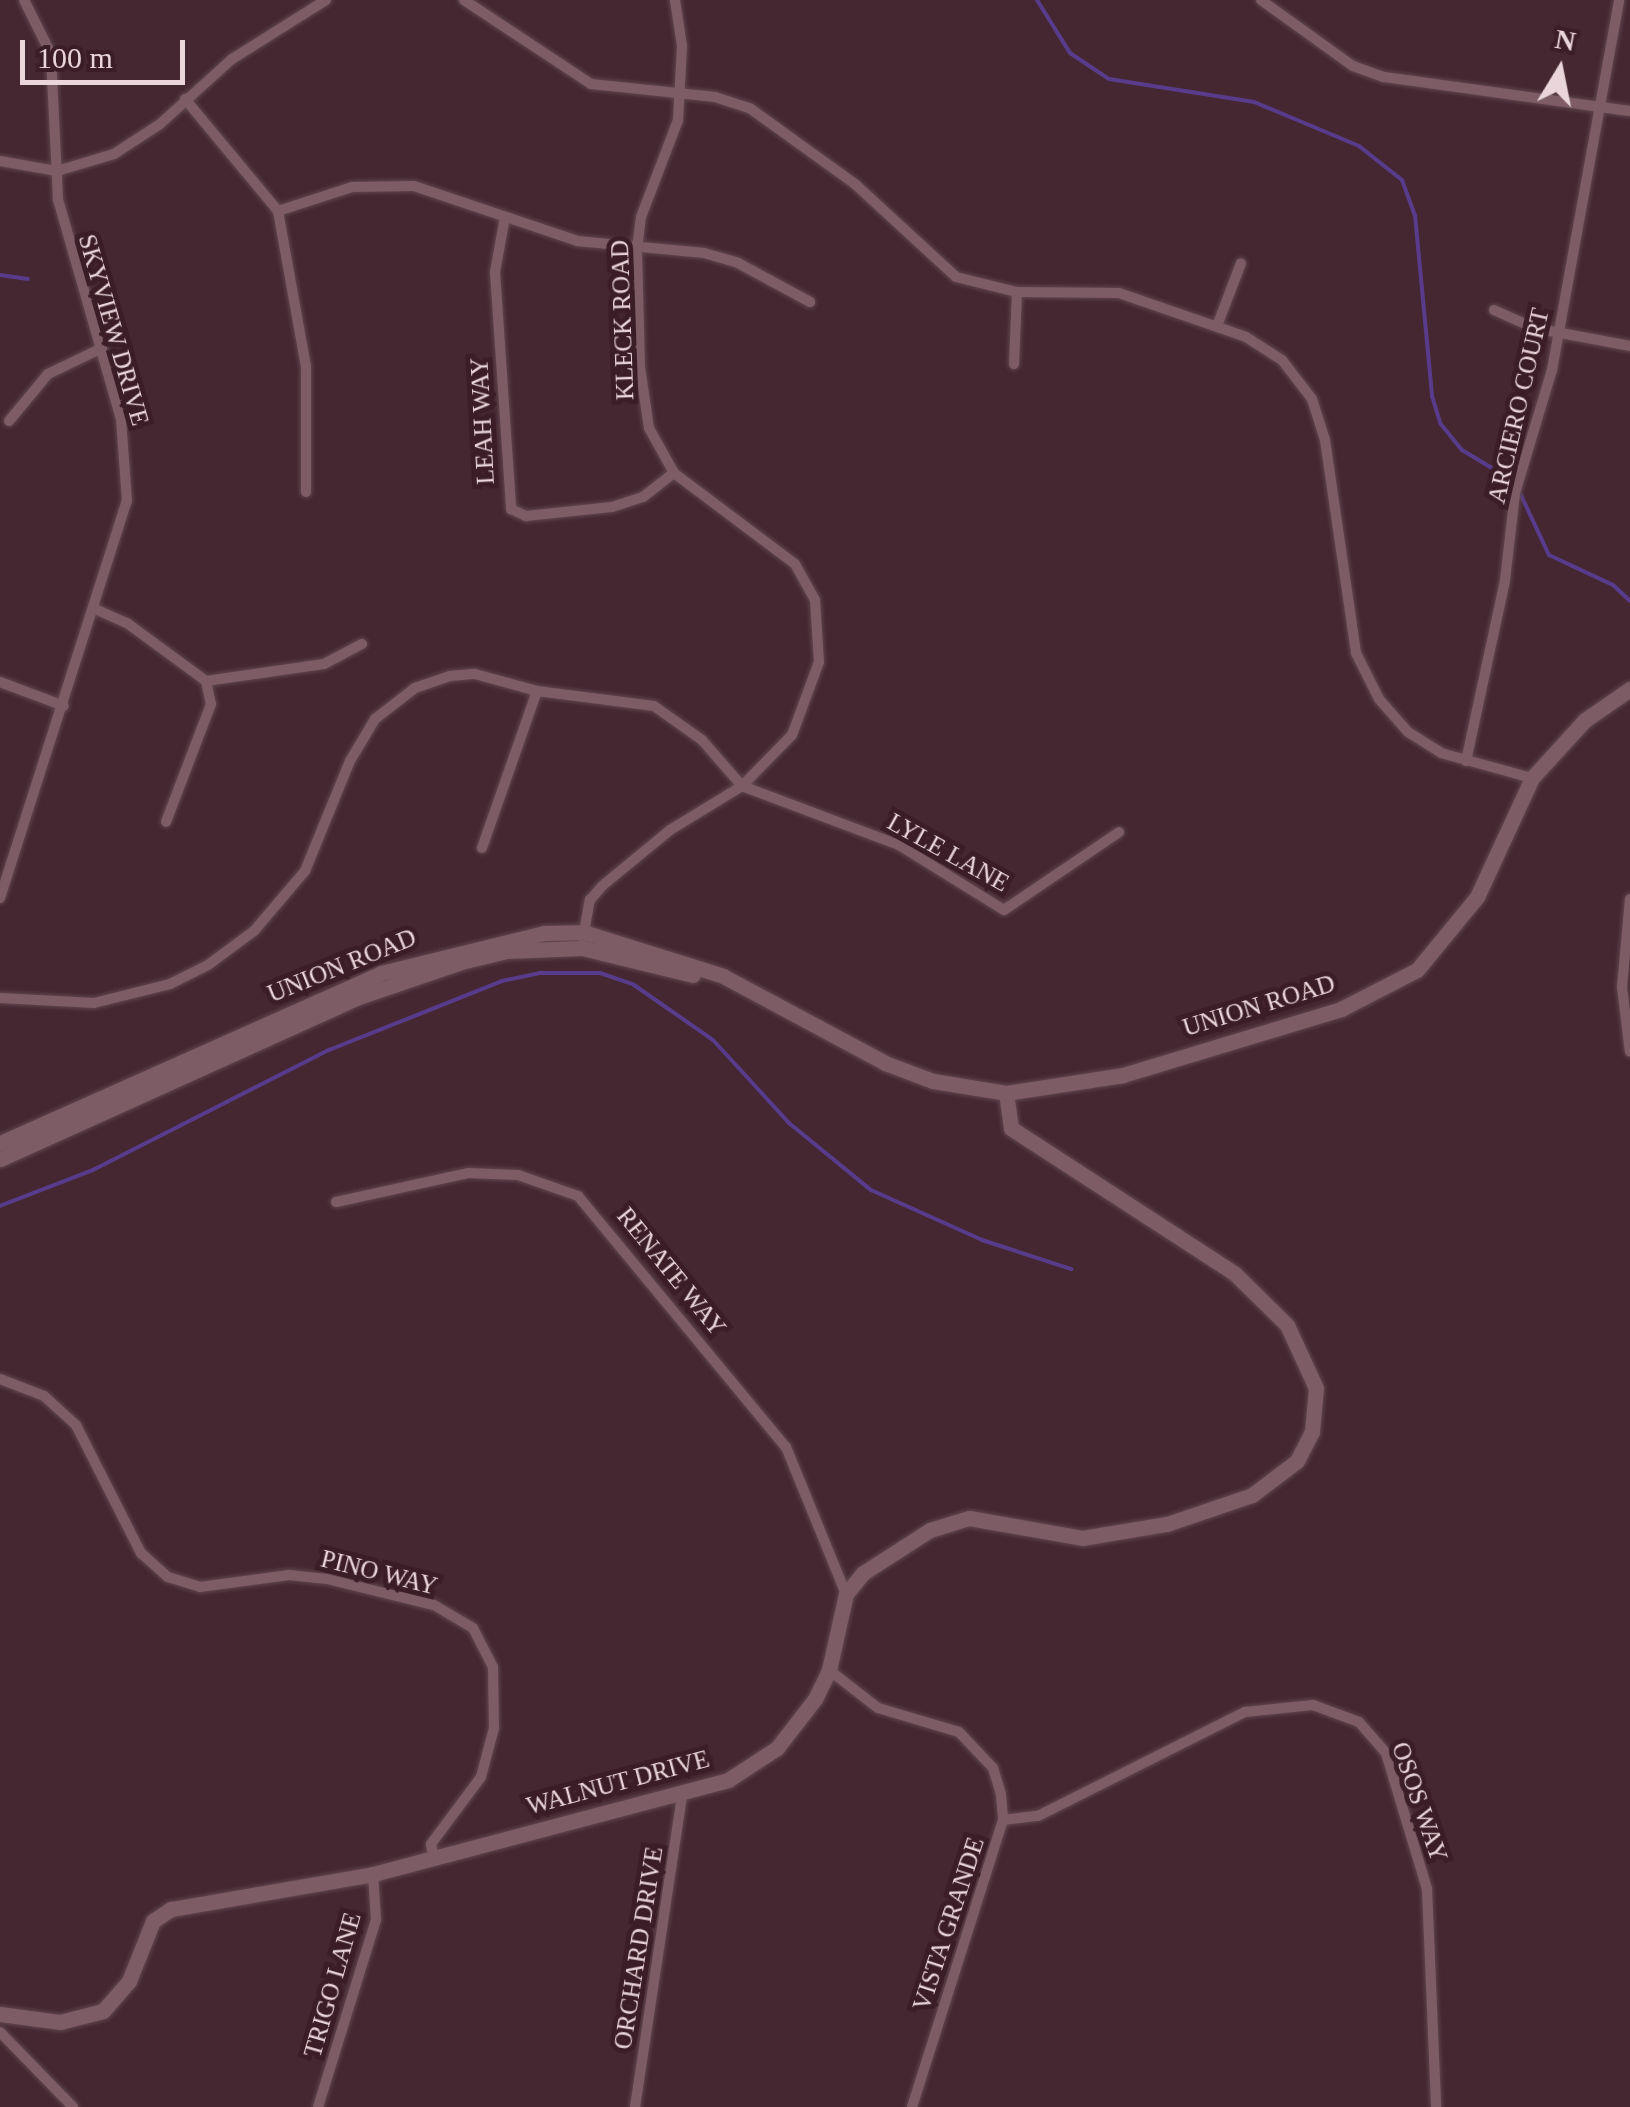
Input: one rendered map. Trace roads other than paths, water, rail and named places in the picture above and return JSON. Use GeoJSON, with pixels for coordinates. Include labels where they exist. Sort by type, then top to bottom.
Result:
{"type":"FeatureCollection","features":[{"type":"Feature","properties":{"kind":"main road","name":"UNION ROAD"},"geometry":{"type":"LineString","coordinates":[[0,1143],[381,973],[502,939],[583,940],[705,969],[901,1071],[1006,1093],[1122,1075],[1342,1009],[1417,970],[1477,897],[1532,778],[1584,720],[1630,689]]}},
{"type":"Feature","properties":{"kind":"main road","name":"UNION ROAD"},"geometry":{"type":"LineString","coordinates":[[0,1160],[397,980],[506,952],[583,940]]}},
{"type":"Feature","properties":{"kind":"main road"},"geometry":{"type":"LineString","coordinates":[[846,1594],[906,1541],[952,1521],[1082,1538],[1167,1524],[1226,1506],[1273,1483],[1297,1462],[1312,1432],[1314,1376],[1268,1303],[1234,1273],[1011,1128],[1006,1093]]}},
{"type":"Feature","properties":{"kind":"main road","name":"WALNUT DRIVE"},"geometry":{"type":"LineString","coordinates":[[0,2014],[60,2022],[103,2011],[129,1981],[153,1920],[171,1910],[372,1874],[728,1780],[778,1748],[829,1670],[846,1594]]}},
{"type":"Feature","properties":{"kind":"street","name":"SKYVIEW DRIVE"},"geometry":{"type":"LineString","coordinates":[[0,898],[96,609],[127,502],[121,419],[63,226],[51,54],[24,0]]}},
{"type":"Feature","properties":{"kind":"street"},"geometry":{"type":"LineString","coordinates":[[0,161],[57,171],[114,154],[279,25],[326,0]]}},
{"type":"Feature","properties":{"kind":"street"},"geometry":{"type":"LineString","coordinates":[[464,0],[591,84],[680,93],[751,109],[855,184],[956,277],[1018,292],[1119,293],[1217,326],[1282,360],[1312,399],[1325,440],[1356,654],[1379,699],[1408,732],[1466,761],[1532,778]]}},
{"type":"Feature","properties":{"kind":"street","name":"KLECK ROAD"},"geometry":{"type":"LineString","coordinates":[[583,940],[590,900],[602,886],[670,830],[742,786],[792,735],[810,700],[820,646],[815,600],[777,545],[674,473],[649,428],[640,367],[636,249],[641,217],[672,146],[680,93],[675,0]]}},
{"type":"Feature","properties":{"kind":"street"},"geometry":{"type":"LineString","coordinates":[[1261,0],[1353,66],[1384,77],[1630,111]]}},
{"type":"Feature","properties":{"kind":"street","name":"ARCIERO COURT"},"geometry":{"type":"LineString","coordinates":[[1466,761],[1505,580],[1518,479],[1559,333],[1619,0]]}},
{"type":"Feature","properties":{"kind":"street"},"geometry":{"type":"LineString","coordinates":[[186,99],[278,210],[306,366],[306,492]]}},
{"type":"Feature","properties":{"kind":"street"},"geometry":{"type":"LineString","coordinates":[[278,210],[327,192],[384,183],[414,186],[577,242],[738,263],[810,302]]}},
{"type":"Feature","properties":{"kind":"street","name":"LEAH WAY"},"geometry":{"type":"LineString","coordinates":[[505,218],[495,272],[512,508],[526,516],[612,507],[642,497],[674,473]]}},
{"type":"Feature","properties":{"kind":"street"},"geometry":{"type":"LineString","coordinates":[[1217,326],[1241,263]]}},
{"type":"Feature","properties":{"kind":"street"},"geometry":{"type":"LineString","coordinates":[[1014,364],[1018,292]]}},
{"type":"Feature","properties":{"kind":"street"},"geometry":{"type":"LineString","coordinates":[[1494,310],[1559,333],[1630,346]]}},
{"type":"Feature","properties":{"kind":"street"},"geometry":{"type":"LineString","coordinates":[[8,422],[48,374],[102,348]]}},
{"type":"Feature","properties":{"kind":"street"},"geometry":{"type":"LineString","coordinates":[[96,609],[127,623],[206,681],[211,704],[166,822]]}},
{"type":"Feature","properties":{"kind":"street"},"geometry":{"type":"LineString","coordinates":[[206,681],[324,664],[362,644]]}},
{"type":"Feature","properties":{"kind":"street"},"geometry":{"type":"LineString","coordinates":[[0,998],[94,1002],[170,984],[208,964],[254,931],[305,871],[361,738],[389,706],[450,676],[475,674],[538,691],[654,706],[702,740],[742,786]]}},
{"type":"Feature","properties":{"kind":"street"},"geometry":{"type":"LineString","coordinates":[[0,682],[64,706]]}},
{"type":"Feature","properties":{"kind":"street"},"geometry":{"type":"LineString","coordinates":[[482,848],[538,691]]}},
{"type":"Feature","properties":{"kind":"street","name":"LYLE LANE"},"geometry":{"type":"LineString","coordinates":[[742,786],[899,845],[1004,910],[1119,832]]}},
{"type":"Feature","properties":{"kind":"street"},"geometry":{"type":"LineString","coordinates":[[0,854],[14,858]]}},
{"type":"Feature","properties":{"kind":"street"},"geometry":{"type":"LineString","coordinates":[[1630,899],[1622,988],[1630,1052]]}},
{"type":"Feature","properties":{"kind":"street","name":"RENATE WAY"},"geometry":{"type":"LineString","coordinates":[[336,1202],[468,1173],[518,1175],[578,1196],[786,1447],[820,1517],[846,1594]]}},
{"type":"Feature","properties":{"kind":"street","name":"PINO WAY"},"geometry":{"type":"LineString","coordinates":[[0,1378],[44,1396],[76,1424],[141,1553],[168,1577],[200,1586],[307,1576],[434,1606],[473,1628],[493,1668],[494,1728],[481,1777],[431,1844],[434,1859]]}},
{"type":"Feature","properties":{"kind":"street","name":"VISTA GRANDE"},"geometry":{"type":"LineString","coordinates":[[829,1670],[878,1708],[949,1726],[971,1742],[992,1768],[1003,1820],[912,2107]]}},
{"type":"Feature","properties":{"kind":"street","name":"OSOS WAY"},"geometry":{"type":"LineString","coordinates":[[1003,1820],[1038,1816],[1245,1712],[1312,1704],[1359,1722],[1386,1753],[1427,1889],[1436,2107]]}},
{"type":"Feature","properties":{"kind":"street","name":"ORCHARD DRIVE"},"geometry":{"type":"LineString","coordinates":[[636,2107],[682,1795]]}},
{"type":"Feature","properties":{"kind":"street","name":"TRIGO LANE"},"geometry":{"type":"LineString","coordinates":[[318,2107],[376,1920],[372,1874]]}},
{"type":"Feature","properties":{"kind":"street"},"geometry":{"type":"LineString","coordinates":[[0,2032],[73,2107]]}},
{"type":"Feature","properties":{"kind":"waterway"},"geometry":{"type":"LineString","coordinates":[[1037,0],[1070,53],[1109,79],[1254,102],[1359,146],[1402,180],[1415,215],[1432,396],[1440,423],[1462,450],[1515,482]]}},
{"type":"Feature","properties":{"kind":"waterway"},"geometry":{"type":"LineString","coordinates":[[0,275],[28,279]]}},
{"type":"Feature","properties":{"kind":"waterway"},"geometry":{"type":"LineString","coordinates":[[1519,491],[1549,555],[1613,585],[1630,601]]}},
{"type":"Feature","properties":{"kind":"waterway"},"geometry":{"type":"LineString","coordinates":[[0,1206],[93,1170],[329,1050],[502,981],[541,973],[600,973],[634,985],[713,1040],[789,1123],[871,1190],[982,1240],[1071,1269]]}}]}
